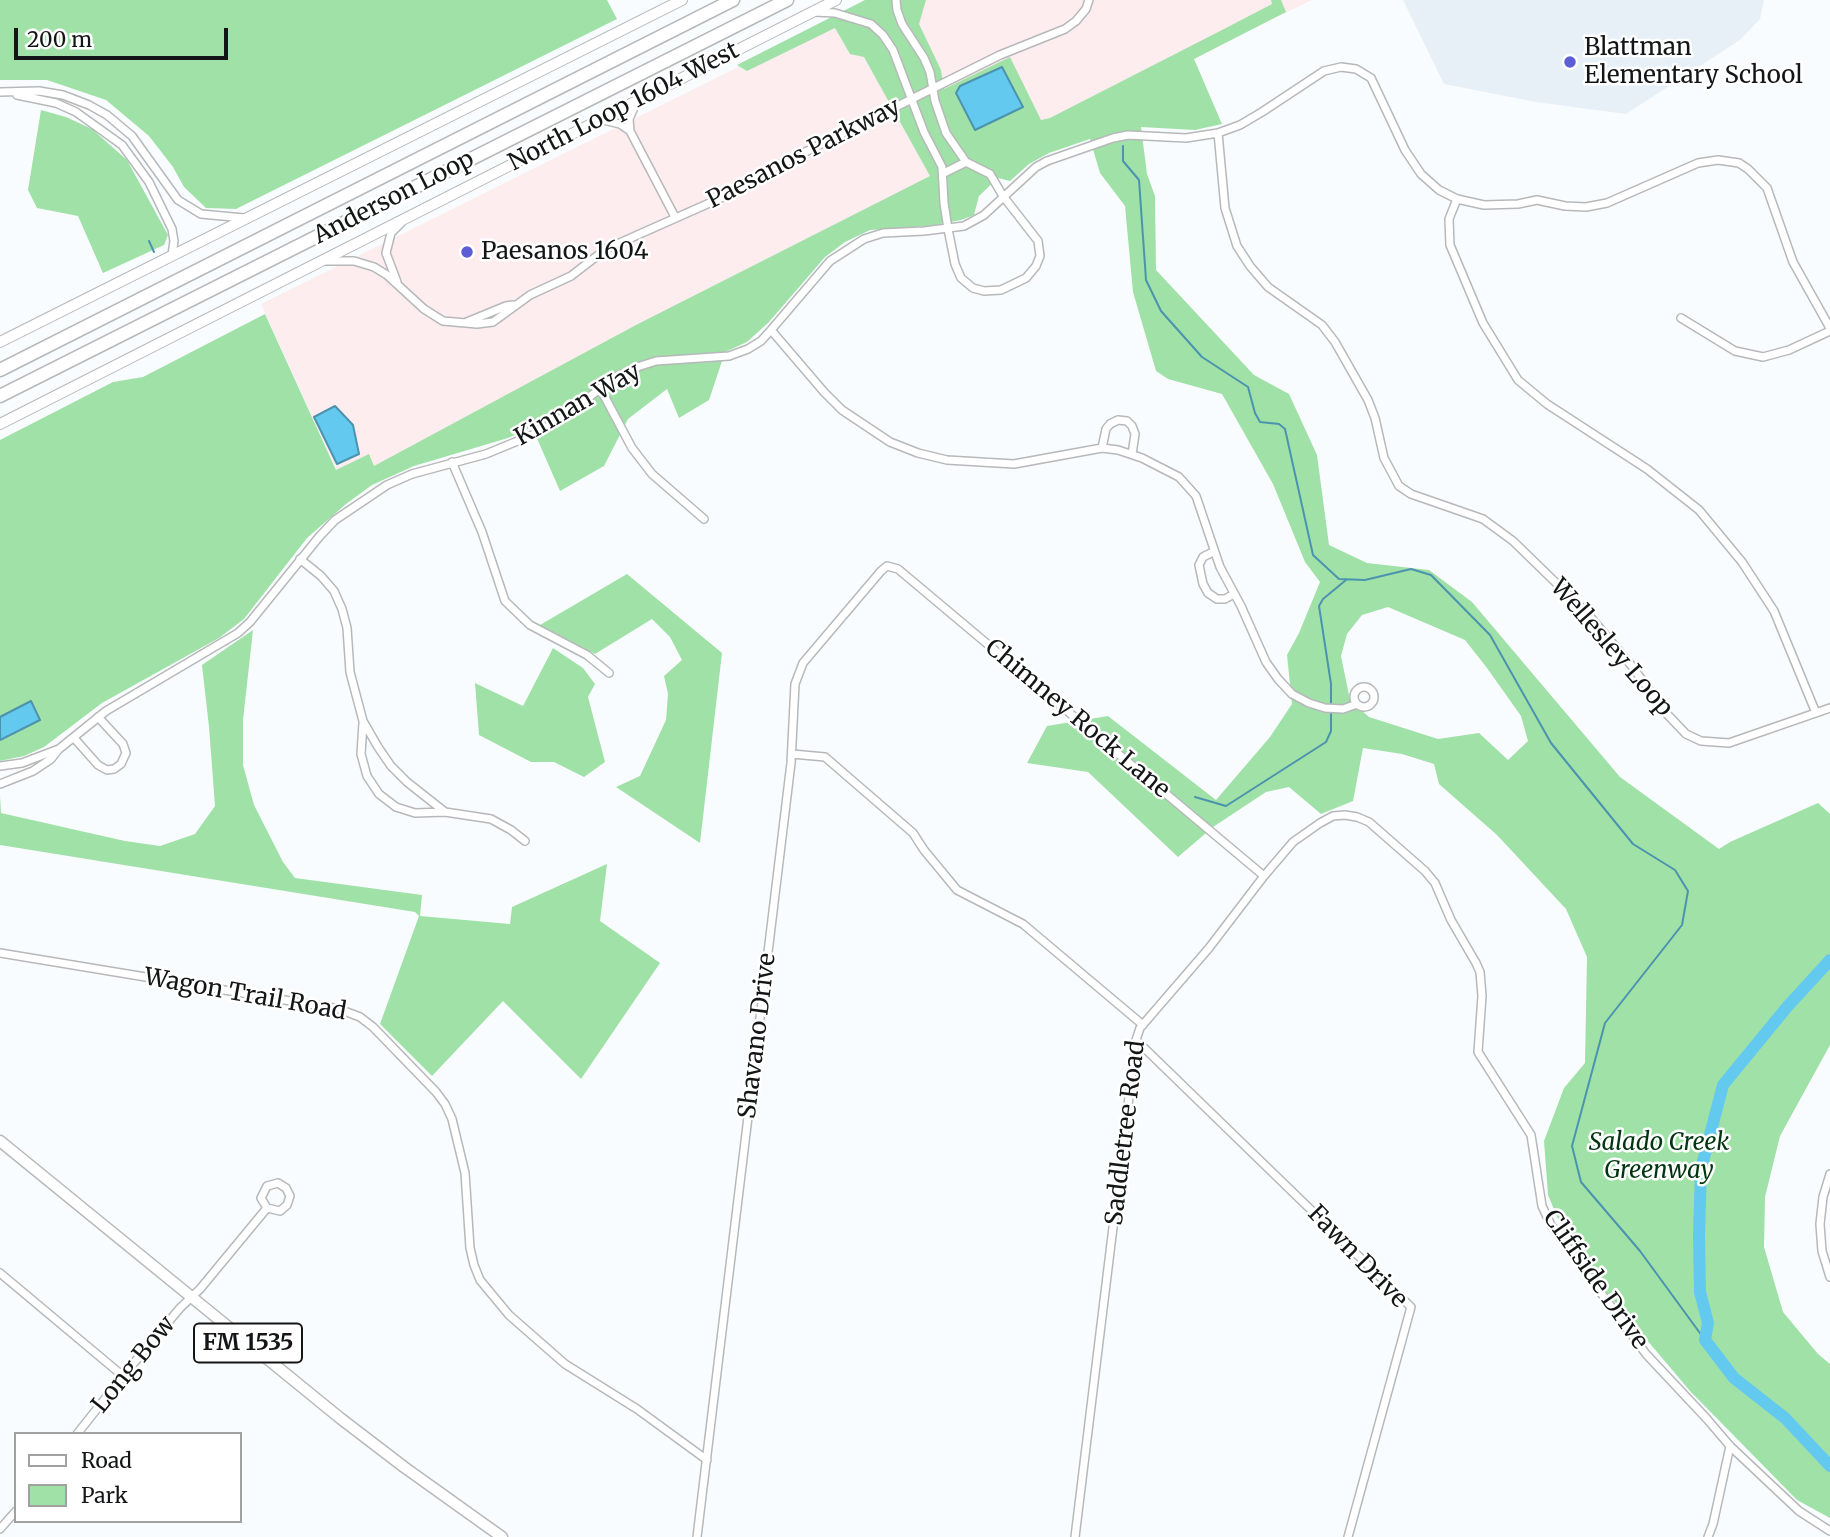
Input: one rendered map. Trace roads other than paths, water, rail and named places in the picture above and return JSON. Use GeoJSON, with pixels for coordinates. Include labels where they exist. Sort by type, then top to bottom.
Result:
{"type":"FeatureCollection","features":[{"type":"Feature","properties":{"kind":"highway","name":"Anderson Loop"},"geometry":{"type":"LineString","coordinates":[[0,370],[733,0]]}},
{"type":"Feature","properties":{"kind":"highway","name":"Anderson Loop"},"geometry":{"type":"LineString","coordinates":[[0,396],[787,0]]}},
{"type":"Feature","properties":{"kind":"main road"},"geometry":{"type":"LineString","coordinates":[[0,342],[682,0]]}},
{"type":"Feature","properties":{"kind":"main road","name":"North Loop 1604 West"},"geometry":{"type":"LineString","coordinates":[[0,424],[836,0]]}},
{"type":"Feature","properties":{"kind":"main road","name":"FM 1535"},"geometry":{"type":"LineString","coordinates":[[0,1141],[396,1461],[502,1537]]}},
{"type":"Feature","properties":{"kind":"street"},"geometry":{"type":"LineString","coordinates":[[811,12],[835,13],[871,24],[883,35],[893,50],[911,99],[944,173],[944,203],[948,229],[955,264],[961,278],[973,288],[984,291],[1001,290],[1026,278],[1036,266],[1040,256],[1038,241],[1003,197],[990,174],[966,162],[946,133],[925,58],[902,24],[896,0]]}},
{"type":"Feature","properties":{"kind":"street","name":"Paesanos Parkway"},"geometry":{"type":"LineString","coordinates":[[318,261],[354,261],[374,267],[424,309],[443,321],[467,321],[477,324],[494,322],[507,314],[514,305],[571,276],[606,249],[723,197],[751,179],[1000,55],[1065,29],[1086,9],[1088,0]]}},
{"type":"Feature","properties":{"kind":"street","name":"Kinnan Way"},"geometry":{"type":"LineString","coordinates":[[0,784],[33,771],[115,705],[238,633],[335,520],[360,501],[412,474],[486,454],[537,433],[565,416],[600,388],[634,368],[656,361],[729,356],[761,341],[830,261],[843,251],[864,239],[883,233],[964,226],[984,215],[1036,167],[1047,162],[1128,135],[1186,138],[1218,134],[1262,112],[1324,71],[1341,67],[1356,69],[1371,78],[1405,150],[1421,174],[1439,190],[1457,199]]}},
{"type":"Feature","properties":{"kind":"street"},"geometry":{"type":"LineString","coordinates":[[1,92],[39,91],[63,95],[89,105],[107,115],[132,136],[178,200],[201,214],[248,218]]}},
{"type":"Feature","properties":{"kind":"street"},"geometry":{"type":"LineString","coordinates":[[1,92],[56,103],[98,125],[122,145],[149,182],[172,229],[172,255]]}},
{"type":"Feature","properties":{"kind":"street"},"geometry":{"type":"LineString","coordinates":[[637,100],[629,118],[630,131],[676,217]]}},
{"type":"Feature","properties":{"kind":"street"},"geometry":{"type":"LineString","coordinates":[[599,119],[620,124],[630,131]]}},
{"type":"Feature","properties":{"kind":"street","name":"Wellesley Loop"},"geometry":{"type":"LineString","coordinates":[[1218,134],[1225,208],[1237,246],[1268,287],[1322,325],[1335,342],[1368,400],[1384,457],[1399,486],[1411,494],[1483,519],[1513,541],[1587,613],[1631,665],[1666,713],[1686,734],[1701,741],[1729,743],[1830,708]]}},
{"type":"Feature","properties":{"kind":"street"},"geometry":{"type":"LineString","coordinates":[[1681,318],[1735,351],[1763,357],[1789,350],[1830,330],[1790,254],[1767,188],[1738,163],[1718,160],[1698,163],[1607,203],[1586,207],[1537,200],[1518,204],[1484,205],[1457,199],[1449,219],[1450,245],[1483,323],[1518,380],[1547,404],[1647,469],[1699,510],[1742,562],[1774,611],[1816,713]]}},
{"type":"Feature","properties":{"kind":"street"},"geometry":{"type":"LineString","coordinates":[[944,173],[966,162]]}},
{"type":"Feature","properties":{"kind":"street","name":"Paesanos Parkway"},"geometry":{"type":"LineString","coordinates":[[399,286],[386,253],[391,233],[405,218]]}},
{"type":"Feature","properties":{"kind":"street"},"geometry":{"type":"LineString","coordinates":[[771,330],[842,410],[890,442],[918,453],[947,460],[1014,464],[1102,448],[1132,454],[1179,477],[1189,486],[1200,505],[1213,552],[1266,662],[1278,679],[1292,694],[1309,703],[1325,708],[1343,709],[1357,704]]}},
{"type":"Feature","properties":{"kind":"street"},"geometry":{"type":"LineString","coordinates":[[600,388],[632,448],[652,474],[704,519]]}},
{"type":"Feature","properties":{"kind":"street"},"geometry":{"type":"LineString","coordinates":[[1102,448],[1106,429],[1110,424],[1118,420],[1127,421],[1135,434],[1132,454]]}},
{"type":"Feature","properties":{"kind":"street"},"geometry":{"type":"LineString","coordinates":[[452,462],[482,532],[505,601],[530,625],[587,655],[609,673]]}},
{"type":"Feature","properties":{"kind":"street"},"geometry":{"type":"LineString","coordinates":[[1213,552],[1203,557],[1199,565],[1203,584],[1208,593],[1217,599],[1225,599],[1234,594]]}},
{"type":"Feature","properties":{"kind":"street"},"geometry":{"type":"LineString","coordinates":[[300,559],[334,591],[342,609],[347,628],[350,673],[363,721],[391,766],[423,797],[445,812]]}},
{"type":"Feature","properties":{"kind":"street","name":"Shavano Drive"},"geometry":{"type":"LineString","coordinates":[[697,1537],[792,754],[795,684],[803,663],[887,566]]}},
{"type":"Feature","properties":{"kind":"street","name":"Chimney Rock Lane"},"geometry":{"type":"LineString","coordinates":[[887,566],[898,569],[1264,876]]}},
{"type":"Feature","properties":{"kind":"street"},"geometry":{"type":"LineString","coordinates":[[74,738],[98,765],[107,770],[121,764],[126,753],[123,744],[98,717]]}},
{"type":"Feature","properties":{"kind":"street"},"geometry":{"type":"LineString","coordinates":[[363,721],[361,754],[367,776],[379,794],[396,807],[415,813],[445,812],[491,819],[524,841]]}},
{"type":"Feature","properties":{"kind":"street","name":"Kinnan Way"},"geometry":{"type":"LineString","coordinates":[[0,766],[22,763],[59,749]]}},
{"type":"Feature","properties":{"kind":"street"},"geometry":{"type":"LineString","coordinates":[[792,754],[825,757],[913,833],[957,890],[1023,924],[1143,1025]]}},
{"type":"Feature","properties":{"kind":"street","name":"Saddletree Road"},"geometry":{"type":"LineString","coordinates":[[1075,1537],[1136,1040],[1140,1028],[1209,948],[1264,876],[1305,831],[1334,816],[1345,815]]}},
{"type":"Feature","properties":{"kind":"street","name":"Cliffside Drive"},"geometry":{"type":"LineString","coordinates":[[1345,815],[1357,817],[1380,830],[1425,871],[1435,883],[1451,920],[1480,972],[1482,996],[1478,1052],[1531,1135],[1542,1206],[1551,1226],[1646,1354],[1730,1446],[1799,1511],[1830,1531]]}},
{"type":"Feature","properties":{"kind":"street","name":"Wagon Trail Road"},"geometry":{"type":"LineString","coordinates":[[0,953],[339,1009],[360,1017],[427,1082],[445,1104],[452,1119],[465,1173],[470,1248],[480,1280],[509,1315],[565,1364],[637,1409],[707,1460]]}},
{"type":"Feature","properties":{"kind":"street","name":"Fawn Drive"},"geometry":{"type":"LineString","coordinates":[[1136,1040],[1411,1307],[1348,1537]]}},
{"type":"Feature","properties":{"kind":"street"},"geometry":{"type":"LineString","coordinates":[[1830,1174],[1823,1197],[1820,1224],[1822,1251],[1830,1278]]}},
{"type":"Feature","properties":{"kind":"street"},"geometry":{"type":"LineString","coordinates":[[270,1184],[282,1185],[289,1192],[287,1205],[280,1211],[267,1208],[261,1198],[263,1191],[270,1184]]}},
{"type":"Feature","properties":{"kind":"street","name":"Long Bow"},"geometry":{"type":"LineString","coordinates":[[80,1432],[267,1208]]}},
{"type":"Feature","properties":{"kind":"street"},"geometry":{"type":"LineString","coordinates":[[0,1274],[124,1376]]}},
{"type":"Feature","properties":{"kind":"street"},"geometry":{"type":"LineString","coordinates":[[1708,1537],[1730,1446]]}},
{"type":"Feature","properties":{"kind":"street"},"geometry":{"type":"LineString","coordinates":[[0,1529],[14,1513]]}},
{"type":"Feature","properties":{"kind":"water"},"geometry":{"type":"Polygon","coordinates":[[[1002,67],[1023,107],[975,130],[956,93],[960,86],[1002,67]]]}},
{"type":"Feature","properties":{"kind":"water"},"geometry":{"type":"Polygon","coordinates":[[[335,406],[353,425],[359,454],[337,464],[314,417],[335,406]]]}},
{"type":"Feature","properties":{"kind":"water"},"geometry":{"type":"Polygon","coordinates":[[[31,701],[40,720],[0,740],[0,717],[31,701]]]}},
{"type":"Feature","properties":{"kind":"waterway"},"geometry":{"type":"LineString","coordinates":[[1123,146],[1123,161],[1139,180],[1146,280],[1161,311],[1202,357],[1248,387],[1260,422],[1279,424],[1285,429],[1313,555],[1339,579],[1365,580],[1411,569],[1431,575],[1490,635],[1551,743],[1633,844],[1675,870],[1688,891],[1682,925],[1605,1023],[1572,1146],[1581,1182],[1640,1251],[1705,1340]]}},
{"type":"Feature","properties":{"kind":"waterway"},"geometry":{"type":"LineString","coordinates":[[149,241],[154,252]]}},
{"type":"Feature","properties":{"kind":"waterway"},"geometry":{"type":"LineString","coordinates":[[1331,703],[1331,684],[1319,606],[1323,599],[1346,580]]}},
{"type":"Feature","properties":{"kind":"waterway"},"geometry":{"type":"LineString","coordinates":[[1195,797],[1226,806],[1326,742],[1331,731],[1331,714]]}},
{"type":"Feature","properties":{"kind":"waterway"},"geometry":{"type":"LineString","coordinates":[[1830,960],[1787,1007],[1723,1085],[1701,1169],[1699,1235],[1700,1292],[1708,1323],[1705,1340],[1734,1378],[1785,1418],[1830,1466]]}},
{"type":"Feature","properties":{"kind":"place","name":"Blattman Elementary School"},"geometry":{"type":"Point","coordinates":[1570,62]}},
{"type":"Feature","properties":{"kind":"place","name":"Paesanos 1604"},"geometry":{"type":"Point","coordinates":[467,252]}},
{"type":"Feature","properties":{"kind":"park label","name":"Salado Creek Greenway"},"geometry":{"type":"Point","coordinates":[1659,1157]}}]}
